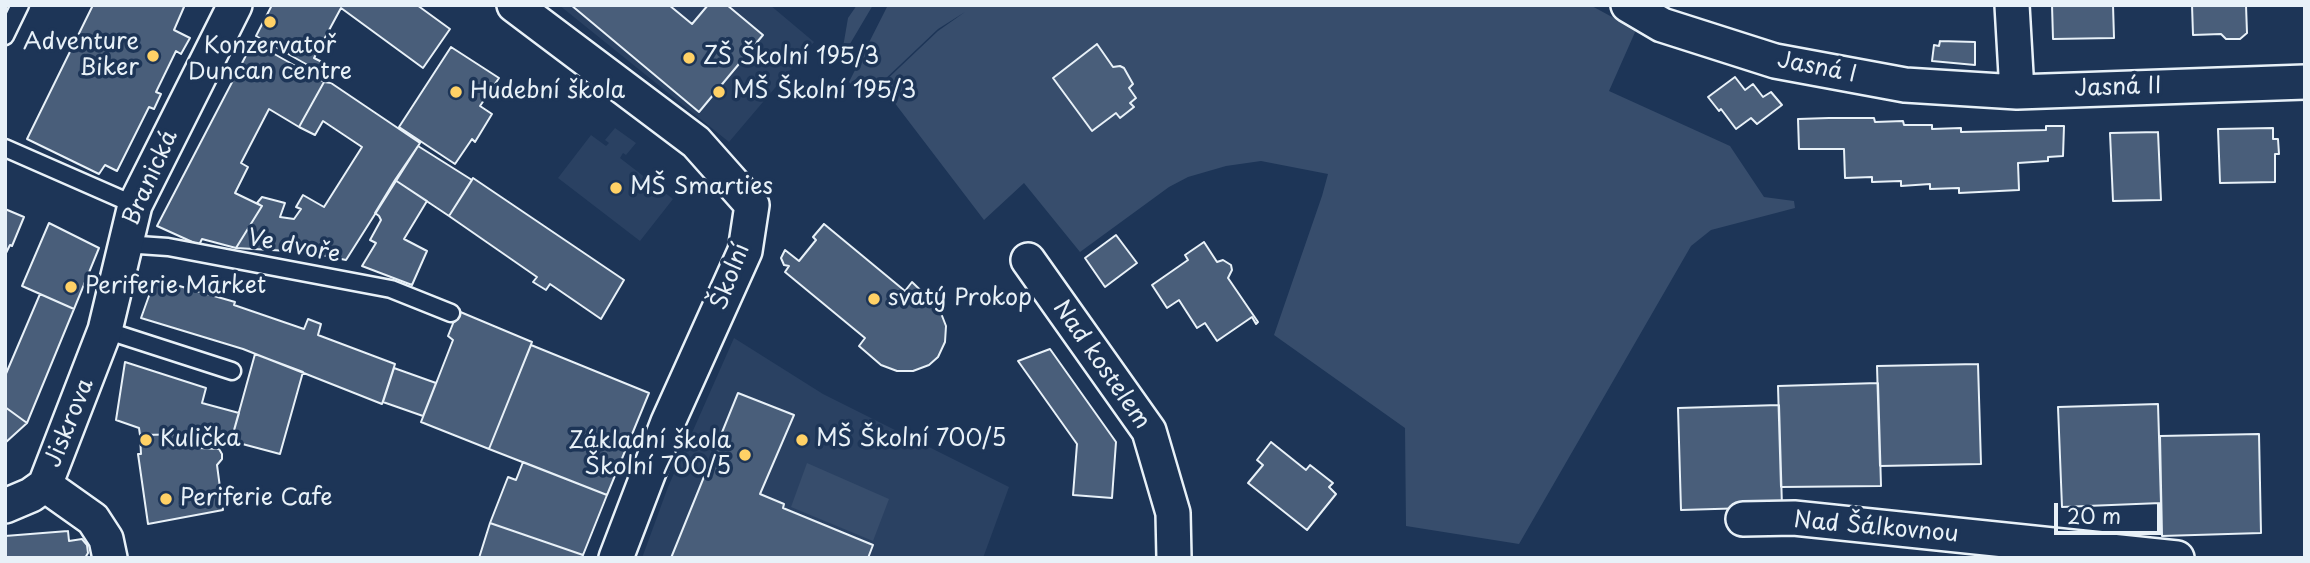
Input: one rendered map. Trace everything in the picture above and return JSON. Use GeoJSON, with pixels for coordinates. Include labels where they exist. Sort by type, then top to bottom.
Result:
{"type":"FeatureCollection","features":[{"type":"Feature","properties":{"kind":"street","name":"Branická"},"geometry":{"type":"LineString","coordinates":[[94,361],[105,330],[135,205],[234,5]]}},
{"type":"Feature","properties":{"kind":"street","name":"Školní"},"geometry":{"type":"LineString","coordinates":[[514,5],[696,142],[752,205],[745,251],[668,422],[616,558]]}},
{"type":"Feature","properties":{"kind":"street","name":"Jasná I"},"geometry":{"type":"LineString","coordinates":[[1628,5],[1662,25],[1774,61],[1905,85],[2017,92]]}},
{"type":"Feature","properties":{"kind":"street"},"geometry":{"type":"LineString","coordinates":[[2012,5],[2017,92]]}},
{"type":"Feature","properties":{"kind":"street","name":"Jasná II"},"geometry":{"type":"LineString","coordinates":[[2017,92],[2305,82]]}},
{"type":"Feature","properties":{"kind":"street","name":"Nad kostelem"},"geometry":{"type":"LineString","coordinates":[[1028,260],[1149,431],[1173,513],[1174,558]]}},
{"type":"Feature","properties":{"kind":"street","name":"Jiskrova"},"geometry":{"type":"LineString","coordinates":[[5,506],[31,495],[45,485],[94,361]]}},
{"type":"Feature","properties":{"kind":"street","name":"Jiskrova"},"geometry":{"type":"LineString","coordinates":[[45,485],[93,519],[108,549]]}},
{"type":"Feature","properties":{"kind":"street","name":"Nad Šálkovnou"},"geometry":{"type":"LineString","coordinates":[[1743,519],[1794,519],[2177,558]]}},
{"type":"Feature","properties":{"kind":"lane"},"geometry":{"type":"LineString","coordinates":[[5,36],[20,5]]}},
{"type":"Feature","properties":{"kind":"lane"},"geometry":{"type":"LineString","coordinates":[[5,148],[135,205]]}},
{"type":"Feature","properties":{"kind":"lane","name":"Ve dvoře"},"geometry":{"type":"LineString","coordinates":[[124,244],[168,247],[391,289],[451,313]]}},
{"type":"Feature","properties":{"kind":"lane"},"geometry":{"type":"LineString","coordinates":[[105,330],[232,370]]}},
{"type":"Feature","properties":{"kind":"shaded area","name":"MŠ Školní 195/3"},"geometry":{"type":"Polygon","coordinates":[[[559,5],[770,5],[814,42],[729,142],[559,5]]]}},
{"type":"Feature","properties":{"kind":"shaded area"},"geometry":{"type":"Polygon","coordinates":[[[857,5],[873,5],[841,59],[848,18],[857,5]]]}},
{"type":"Feature","properties":{"kind":"shaded area"},"geometry":{"type":"Polygon","coordinates":[[[888,5],[1590,5],[1636,30],[1609,91],[1730,146],[1764,197],[1794,201],[1795,208],[1711,230],[1691,246],[1519,544],[1406,526],[1405,428],[1274,335],[1328,174],[1261,161],[1226,166],[1188,177],[1169,187],[1080,252],[1024,183],[984,220],[881,85],[938,31],[965,12],[938,29],[881,83],[858,91],[849,82],[888,5]],[[1096,44],[1053,78],[1092,131],[1116,113],[1120,118],[1134,108],[1130,103],[1136,98],[1129,88],[1133,84],[1124,68],[1113,67],[1096,44]]]}},
{"type":"Feature","properties":{"kind":"shaded area","name":"MŠ Smarties"},"geometry":{"type":"Polygon","coordinates":[[[615,128],[636,143],[620,158],[673,199],[640,241],[558,178],[591,135],[606,146],[609,143],[605,140],[615,128]]]}},
{"type":"Feature","properties":{"kind":"shaded area","name":"MŠ Školní 700/5"},"geometry":{"type":"Polygon","coordinates":[[[734,338],[823,394],[1009,487],[983,558],[642,558],[668,487],[734,338]]]}},
{"type":"Feature","properties":{"kind":"shaded area"},"geometry":{"type":"Polygon","coordinates":[[[807,463],[889,499],[873,541],[791,507],[807,463]]]}},
{"type":"Feature","properties":{"kind":"building"},"geometry":{"type":"Polygon","coordinates":[[[93,5],[180,5],[184,7],[174,30],[190,38],[181,54],[176,51],[156,92],[161,94],[154,109],[149,107],[117,171],[105,165],[99,174],[27,139],[93,5]]]}},
{"type":"Feature","properties":{"kind":"building"},"geometry":{"type":"Polygon","coordinates":[[[272,5],[417,5],[450,29],[423,68],[341,8],[314,58],[326,64],[322,73],[256,36],[272,5]]]}},
{"type":"Feature","properties":{"kind":"building","name":"ZŠ Školní 195/3"},"geometry":{"type":"Polygon","coordinates":[[[571,5],[669,5],[692,24],[708,5],[727,5],[763,35],[699,112],[571,5]]]}},
{"type":"Feature","properties":{"kind":"building"},"geometry":{"type":"Polygon","coordinates":[[[2052,5],[2113,5],[2114,38],[2053,39],[2052,5]]]}},
{"type":"Feature","properties":{"kind":"building"},"geometry":{"type":"Polygon","coordinates":[[[2192,5],[2246,5],[2247,33],[2240,39],[2226,39],[2221,34],[2193,35],[2192,5]]]}},
{"type":"Feature","properties":{"kind":"building"},"geometry":{"type":"Polygon","coordinates":[[[1940,41],[1975,42],[1975,65],[1932,61],[1934,45],[1939,46],[1940,41]]]}},
{"type":"Feature","properties":{"kind":"building"},"geometry":{"type":"Polygon","coordinates":[[[253,42],[324,82],[299,127],[269,109],[241,163],[248,167],[235,193],[262,206],[236,248],[202,239],[199,245],[157,226],[253,42]]]}},
{"type":"Feature","properties":{"kind":"building"},"geometry":{"type":"Polygon","coordinates":[[[1097,44],[1113,67],[1124,68],[1133,84],[1129,88],[1136,98],[1130,103],[1134,107],[1120,118],[1116,113],[1092,131],[1053,78],[1097,44]]]}},
{"type":"Feature","properties":{"kind":"building","name":"Hudební škola"},"geometry":{"type":"Polygon","coordinates":[[[451,47],[499,78],[480,106],[492,114],[475,142],[472,139],[455,164],[399,127],[451,47]]]}},
{"type":"Feature","properties":{"kind":"building"},"geometry":{"type":"Polygon","coordinates":[[[1735,77],[1745,90],[1753,84],[1763,97],[1771,92],[1782,105],[1757,124],[1751,118],[1736,129],[1708,97],[1735,77]]]}},
{"type":"Feature","properties":{"kind":"building"},"geometry":{"type":"Polygon","coordinates":[[[324,82],[331,83],[420,143],[346,260],[306,252],[236,248],[262,206],[257,203],[262,197],[285,203],[280,217],[294,219],[301,209],[296,207],[303,195],[324,207],[362,147],[323,121],[315,135],[299,127],[324,82]]]}},
{"type":"Feature","properties":{"kind":"building"},"geometry":{"type":"Polygon","coordinates":[[[1874,118],[1875,122],[1903,121],[1904,125],[1932,125],[1932,129],[1961,128],[1961,132],[2046,130],[2046,126],[2064,126],[2063,156],[2048,157],[2048,161],[2018,163],[2019,190],[1959,193],[1959,188],[1930,189],[1930,184],[1901,186],[1901,181],[1872,182],[1872,177],[1845,178],[1844,149],[1799,149],[1798,119],[1874,118]]]}},
{"type":"Feature","properties":{"kind":"building"},"geometry":{"type":"Polygon","coordinates":[[[2273,128],[2273,139],[2278,139],[2279,154],[2275,154],[2275,182],[2220,183],[2218,129],[2273,128]]]}},
{"type":"Feature","properties":{"kind":"building"},"geometry":{"type":"Polygon","coordinates":[[[2158,132],[2161,200],[2113,201],[2110,133],[2158,132]]]}},
{"type":"Feature","properties":{"kind":"building"},"geometry":{"type":"Polygon","coordinates":[[[418,146],[472,180],[449,216],[395,180],[418,146]]]}},
{"type":"Feature","properties":{"kind":"building"},"geometry":{"type":"Polygon","coordinates":[[[473,178],[624,280],[601,319],[550,284],[546,290],[533,282],[537,277],[449,216],[473,178]]]}},
{"type":"Feature","properties":{"kind":"building"},"geometry":{"type":"Polygon","coordinates":[[[395,180],[427,201],[404,239],[427,251],[412,285],[362,266],[376,243],[370,240],[381,220],[375,213],[395,180]]]}},
{"type":"Feature","properties":{"kind":"building"},"geometry":{"type":"Polygon","coordinates":[[[5,209],[24,217],[12,246],[10,245],[5,255],[5,209]]]}},
{"type":"Feature","properties":{"kind":"building"},"geometry":{"type":"Polygon","coordinates":[[[49,223],[99,248],[74,309],[22,286],[49,223]]]}},
{"type":"Feature","properties":{"kind":"building","name":"svatý Prokop"},"geometry":{"type":"Polygon","coordinates":[[[824,224],[905,291],[912,282],[939,308],[946,326],[945,342],[938,357],[929,365],[913,371],[897,371],[881,365],[859,346],[865,338],[785,272],[789,266],[784,265],[781,258],[785,250],[799,261],[816,240],[813,237],[824,224]]]}},
{"type":"Feature","properties":{"kind":"building"},"geometry":{"type":"Polygon","coordinates":[[[1116,235],[1137,263],[1105,287],[1085,258],[1116,235]]]}},
{"type":"Feature","properties":{"kind":"building"},"geometry":{"type":"Polygon","coordinates":[[[1204,242],[1217,262],[1223,260],[1231,265],[1228,278],[1258,322],[1256,324],[1252,317],[1217,341],[1205,323],[1197,328],[1179,300],[1167,308],[1152,285],[1188,260],[1185,255],[1204,242]]]}},
{"type":"Feature","properties":{"kind":"building"},"geometry":{"type":"Polygon","coordinates":[[[155,279],[235,302],[234,305],[304,329],[308,319],[321,324],[318,335],[395,364],[382,404],[243,349],[141,318],[155,279]]]}},
{"type":"Feature","properties":{"kind":"building"},"geometry":{"type":"Polygon","coordinates":[[[40,294],[74,309],[27,423],[5,407],[5,376],[40,294]]]}},
{"type":"Feature","properties":{"kind":"building"},"geometry":{"type":"Polygon","coordinates":[[[458,311],[532,342],[489,449],[421,422],[453,340],[448,336],[458,311]]]}},
{"type":"Feature","properties":{"kind":"building"},"geometry":{"type":"Polygon","coordinates":[[[531,345],[649,393],[607,495],[489,449],[531,345]]]}},
{"type":"Feature","properties":{"kind":"building"},"geometry":{"type":"Polygon","coordinates":[[[1050,349],[1116,442],[1112,498],[1073,495],[1077,444],[1018,361],[1050,349]]]}},
{"type":"Feature","properties":{"kind":"building"},"geometry":{"type":"Polygon","coordinates":[[[255,354],[303,372],[280,454],[231,441],[255,354]]]}},
{"type":"Feature","properties":{"kind":"building"},"geometry":{"type":"Polygon","coordinates":[[[125,362],[206,388],[202,403],[239,413],[231,441],[198,434],[140,435],[139,428],[116,420],[125,362]]]}},
{"type":"Feature","properties":{"kind":"building"},"geometry":{"type":"Polygon","coordinates":[[[1978,364],[1981,464],[1880,466],[1877,366],[1978,364]]]}},
{"type":"Feature","properties":{"kind":"building"},"geometry":{"type":"Polygon","coordinates":[[[394,368],[436,383],[423,416],[383,402],[394,368]]]}},
{"type":"Feature","properties":{"kind":"building"},"geometry":{"type":"Polygon","coordinates":[[[1878,383],[1881,486],[1781,487],[1778,386],[1878,383]]]}},
{"type":"Feature","properties":{"kind":"building","name":"Základní škola Školní 700/5"},"geometry":{"type":"Polygon","coordinates":[[[738,393],[794,415],[760,494],[784,504],[783,508],[873,545],[868,558],[671,558],[738,393]]]}},
{"type":"Feature","properties":{"kind":"building"},"geometry":{"type":"Polygon","coordinates":[[[2158,404],[2161,503],[2062,507],[2058,407],[2158,404]]]}},
{"type":"Feature","properties":{"kind":"building"},"geometry":{"type":"Polygon","coordinates":[[[1779,405],[1782,507],[1681,510],[1678,408],[1779,405]]]}},
{"type":"Feature","properties":{"kind":"building"},"geometry":{"type":"Polygon","coordinates":[[[5,407],[27,423],[5,443],[5,407]]]}},
{"type":"Feature","properties":{"kind":"building"},"geometry":{"type":"Polygon","coordinates":[[[198,434],[198,448],[219,449],[222,454],[217,465],[223,510],[148,524],[138,454],[141,454],[140,435],[198,434]]]}},
{"type":"Feature","properties":{"kind":"building"},"geometry":{"type":"Polygon","coordinates":[[[2259,434],[2261,533],[2162,536],[2160,436],[2259,434]]]}},
{"type":"Feature","properties":{"kind":"building"},"geometry":{"type":"Polygon","coordinates":[[[1271,442],[1306,470],[1310,465],[1333,483],[1329,487],[1336,494],[1307,530],[1248,483],[1263,465],[1257,460],[1271,442]]]}},
{"type":"Feature","properties":{"kind":"building"},"geometry":{"type":"Polygon","coordinates":[[[523,462],[607,495],[583,555],[490,523],[508,477],[516,480],[523,462]]]}},
{"type":"Feature","properties":{"kind":"building"},"geometry":{"type":"Polygon","coordinates":[[[490,523],[583,555],[582,558],[479,558],[490,523]]]}},
{"type":"Feature","properties":{"kind":"building"},"geometry":{"type":"Polygon","coordinates":[[[68,531],[69,541],[82,539],[87,545],[88,553],[85,558],[5,558],[5,536],[68,531]]]}},
{"type":"Feature","properties":{"kind":"place","name":"Konzervatoř Duncan centre"},"geometry":{"type":"Point","coordinates":[270,22]}},
{"type":"Feature","properties":{"kind":"place","name":"Adventure Biker"},"geometry":{"type":"Point","coordinates":[153,56]}},
{"type":"Feature","properties":{"kind":"place","name":"ZŠ Školní 195/3"},"geometry":{"type":"Point","coordinates":[689,58]}},
{"type":"Feature","properties":{"kind":"place","name":"Hudební škola"},"geometry":{"type":"Point","coordinates":[456,92]}},
{"type":"Feature","properties":{"kind":"place","name":"MŠ Školní 195/3"},"geometry":{"type":"Point","coordinates":[719,92]}},
{"type":"Feature","properties":{"kind":"place","name":"MŠ Smarties"},"geometry":{"type":"Point","coordinates":[616,188]}},
{"type":"Feature","properties":{"kind":"place","name":"Periferie Mārket"},"geometry":{"type":"Point","coordinates":[71,287]}},
{"type":"Feature","properties":{"kind":"place","name":"svatý Prokop"},"geometry":{"type":"Point","coordinates":[874,299]}},
{"type":"Feature","properties":{"kind":"place","name":"Kulička"},"geometry":{"type":"Point","coordinates":[146,440]}},
{"type":"Feature","properties":{"kind":"place","name":"MŠ Školní 700/5"},"geometry":{"type":"Point","coordinates":[802,440]}},
{"type":"Feature","properties":{"kind":"place","name":"Základní škola Školní 700/5"},"geometry":{"type":"Point","coordinates":[745,455]}},
{"type":"Feature","properties":{"kind":"place","name":"Periferie Cafe"},"geometry":{"type":"Point","coordinates":[166,499]}}]}
